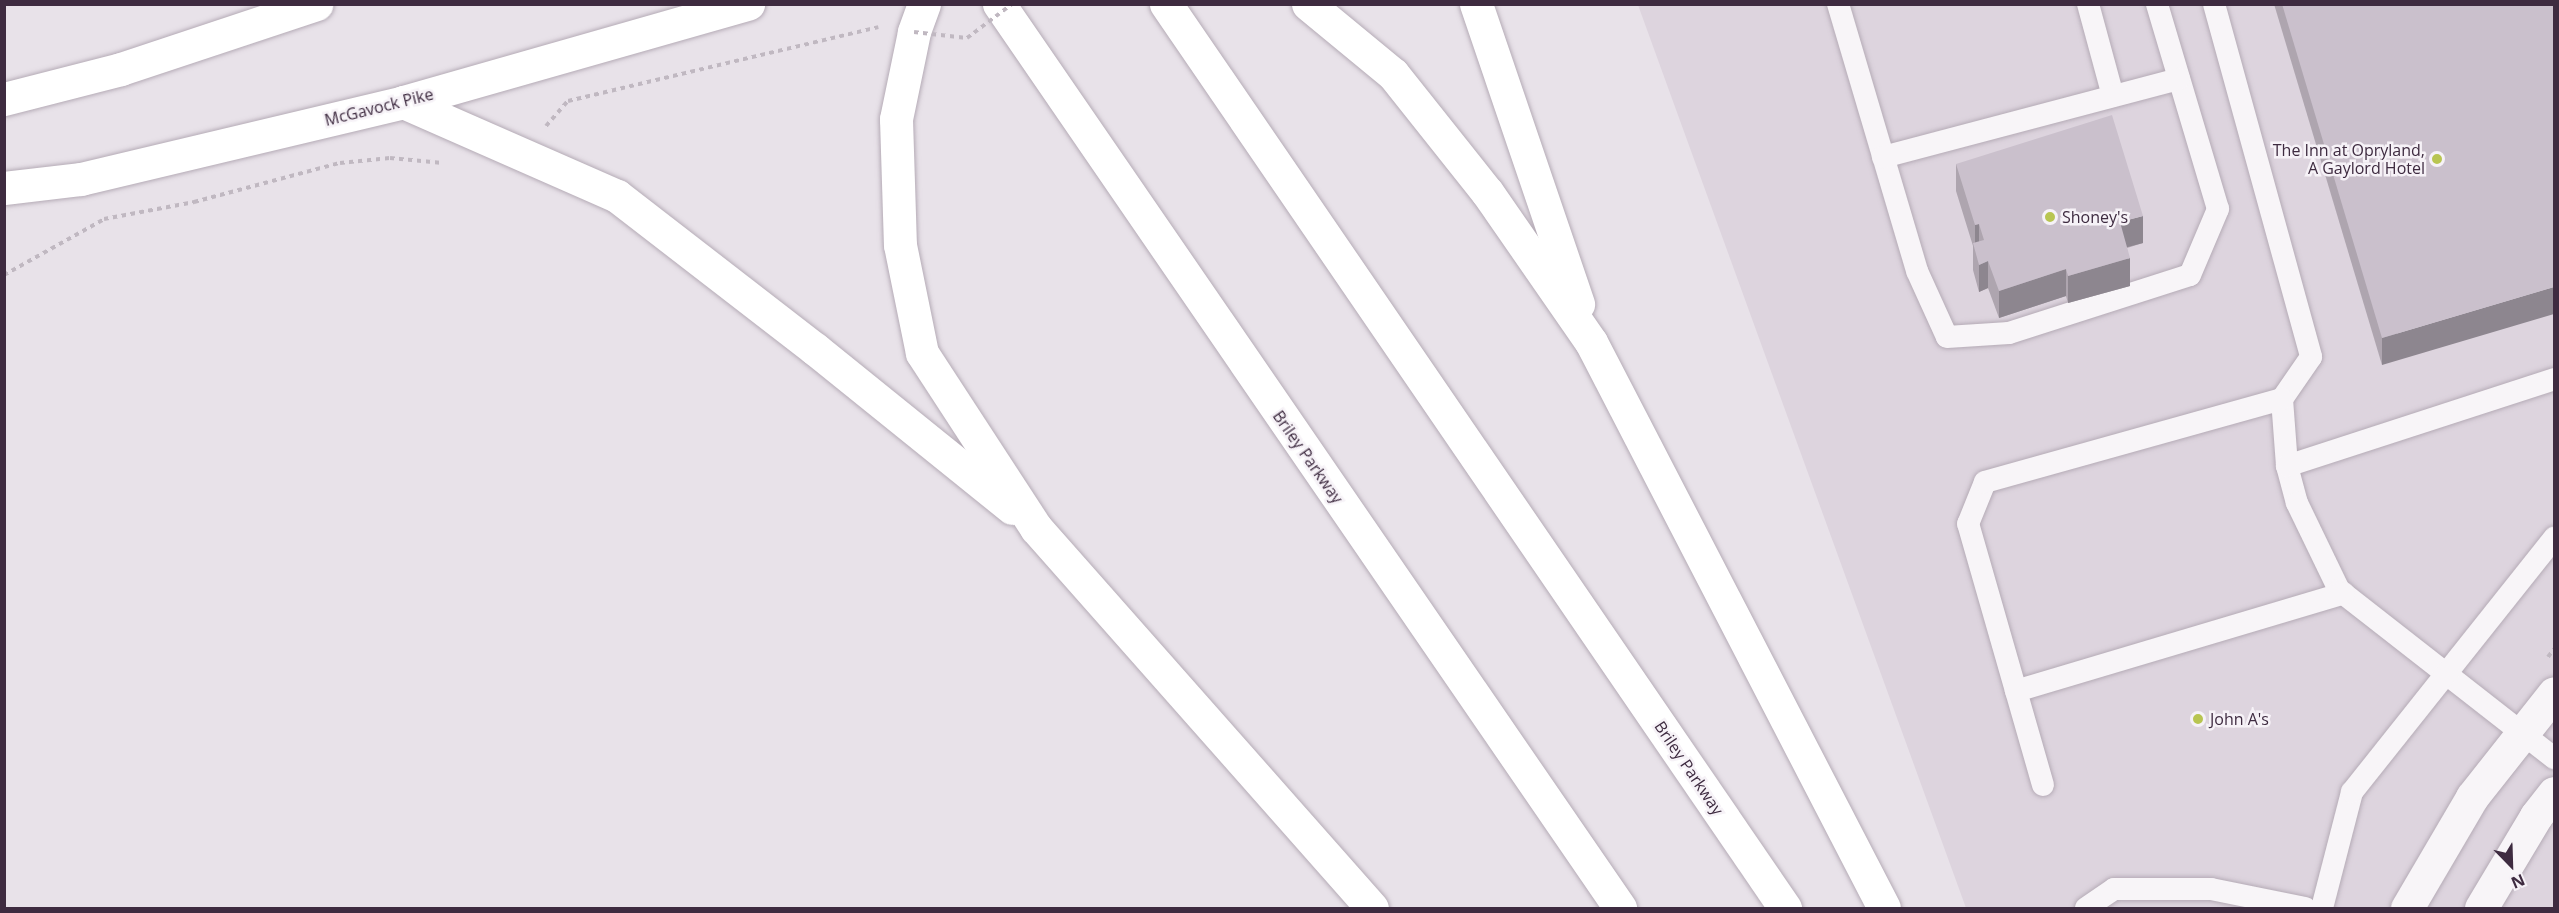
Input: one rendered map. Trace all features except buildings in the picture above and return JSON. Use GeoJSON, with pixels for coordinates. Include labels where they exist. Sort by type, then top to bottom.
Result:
{"type":"FeatureCollection","features":[{"type":"Feature","properties":{"kind":"main road"},"geometry":{"type":"LineString","coordinates":[[4,99],[121,69],[316,4]]}},
{"type":"Feature","properties":{"kind":"main road","name":"McGavock Pike"},"geometry":{"type":"LineString","coordinates":[[4,188],[81,179],[402,102],[748,4]]}},
{"type":"Feature","properties":{"kind":"main road","name":"Briley Parkway"},"geometry":{"type":"LineString","coordinates":[[999,4],[1620,909]]}},
{"type":"Feature","properties":{"kind":"main road","name":"Briley Parkway"},"geometry":{"type":"LineString","coordinates":[[1166,4],[1785,909]]}},
{"type":"Feature","properties":{"kind":"main road"},"geometry":{"type":"LineString","coordinates":[[1308,4],[1392,74],[1487,192],[1591,342],[1884,909]]}},
{"type":"Feature","properties":{"kind":"main road"},"geometry":{"type":"LineString","coordinates":[[1476,4],[1591,342]]}},
{"type":"Feature","properties":{"kind":"main road"},"geometry":{"type":"LineString","coordinates":[[919,18],[896,119],[900,245],[922,353],[1036,528],[1372,909]]}},
{"type":"Feature","properties":{"kind":"main road"},"geometry":{"type":"LineString","coordinates":[[402,102],[617,196],[815,349],[1036,528]]}},
{"type":"Feature","properties":{"kind":"street"},"geometry":{"type":"LineString","coordinates":[[2407,909],[2472,797],[2554,693]]}},
{"type":"Feature","properties":{"kind":"street"},"geometry":{"type":"LineString","coordinates":[[2481,909],[2536,816],[2554,793]]}},
{"type":"Feature","properties":{"kind":"lane"},"geometry":{"type":"LineString","coordinates":[[1838,4],[1917,271],[1947,337],[2009,333],[2190,275],[2218,210],[2157,4]]}},
{"type":"Feature","properties":{"kind":"lane"},"geometry":{"type":"LineString","coordinates":[[2088,4],[2113,96]]}},
{"type":"Feature","properties":{"kind":"lane"},"geometry":{"type":"LineString","coordinates":[[2043,785],[1968,524],[1985,482],[2282,399],[2312,357],[2214,4]]}},
{"type":"Feature","properties":{"kind":"lane"},"geometry":{"type":"LineString","coordinates":[[1883,157],[2179,79]]}},
{"type":"Feature","properties":{"kind":"lane"},"geometry":{"type":"LineString","coordinates":[[2287,466],[2554,379]]}},
{"type":"Feature","properties":{"kind":"lane"},"geometry":{"type":"LineString","coordinates":[[2282,399],[2287,466],[2296,503],[2344,593],[2554,758]]}},
{"type":"Feature","properties":{"kind":"lane"},"geometry":{"type":"LineString","coordinates":[[2322,909],[2352,792],[2554,538]]}},
{"type":"Feature","properties":{"kind":"lane"},"geometry":{"type":"LineString","coordinates":[[2016,691],[2344,593]]}},
{"type":"Feature","properties":{"kind":"lane"},"geometry":{"type":"LineString","coordinates":[[2086,909],[2114,889],[2211,889],[2305,909]]}},
{"type":"Feature","properties":{"kind":"path"},"geometry":{"type":"LineString","coordinates":[[919,18],[967,38],[1012,4]]}},
{"type":"Feature","properties":{"kind":"shaded area"},"geometry":{"type":"Polygon","coordinates":[[[1638,5],[2554,5],[2554,908],[1966,908],[1638,5]]]}},
{"type":"Feature","properties":{"kind":"place","name":"The Inn at Opryland, A Gaylord Hotel"},"geometry":{"type":"Point","coordinates":[2437,159]}},
{"type":"Feature","properties":{"kind":"place","name":"Shoney's"},"geometry":{"type":"Point","coordinates":[2050,217]}},
{"type":"Feature","properties":{"kind":"place","name":"John A's"},"geometry":{"type":"Point","coordinates":[2198,719]}}]}
